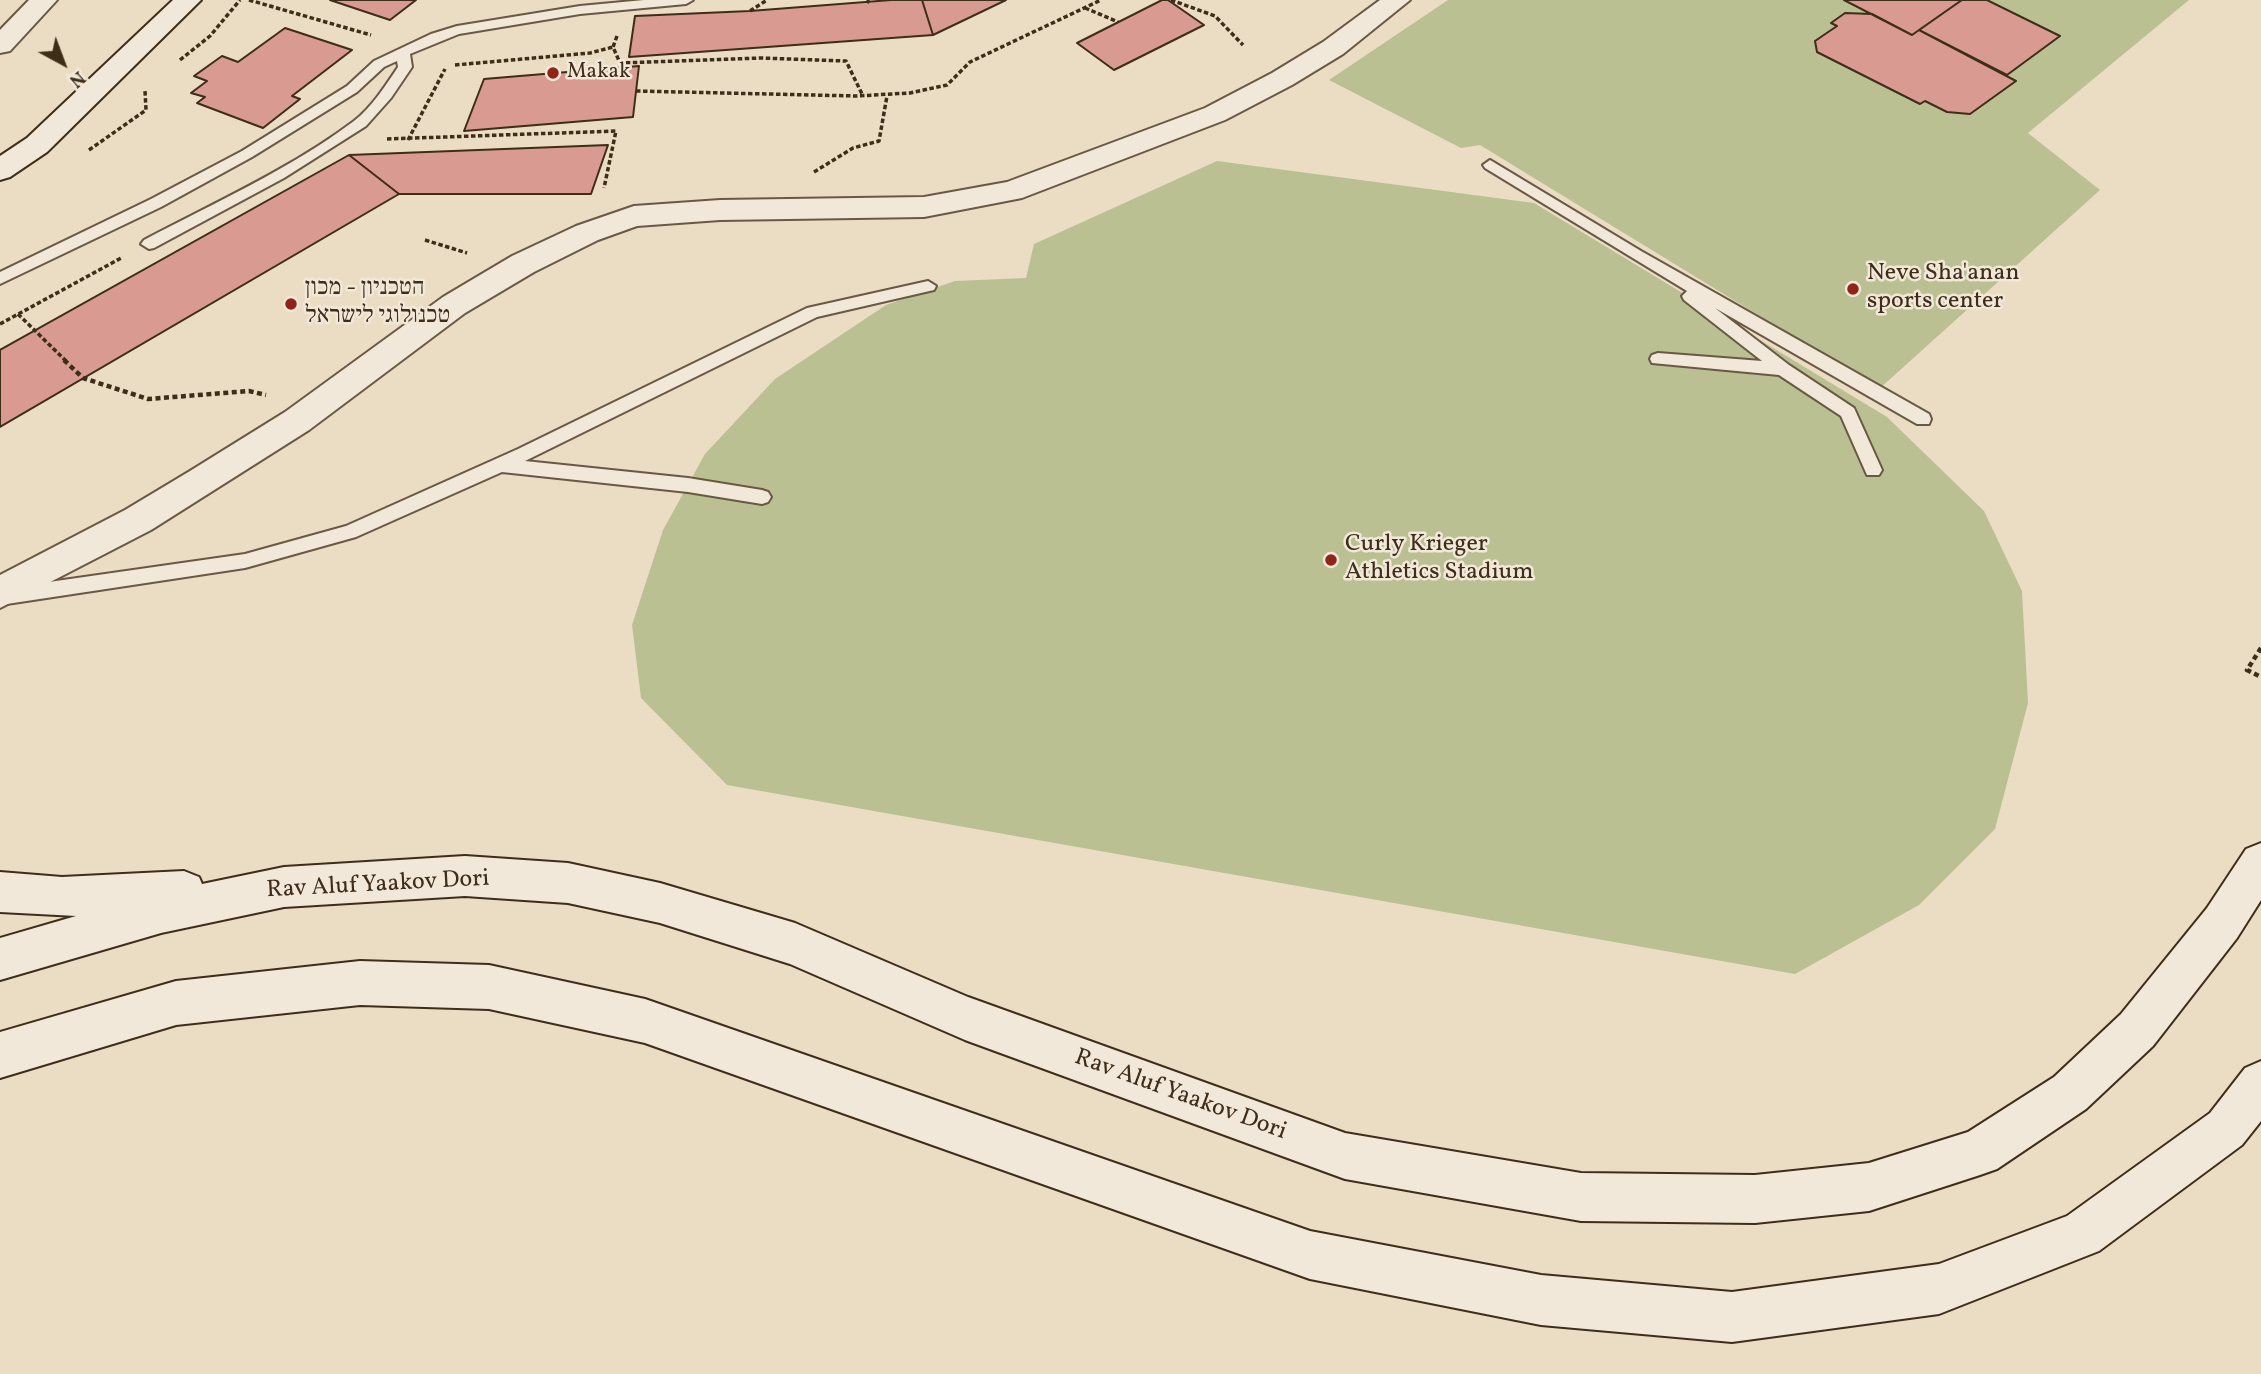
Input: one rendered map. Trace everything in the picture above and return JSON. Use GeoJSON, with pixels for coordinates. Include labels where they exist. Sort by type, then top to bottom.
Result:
{"type":"FeatureCollection","features":[{"type":"Feature","properties":{"kind":"main road"},"geometry":{"type":"LineString","coordinates":[[0,46],[44,0]]}},
{"type":"Feature","properties":{"kind":"main road"},"geometry":{"type":"LineString","coordinates":[[0,170],[37,145],[188,0]]}},
{"type":"Feature","properties":{"kind":"main road"},"geometry":{"type":"LineString","coordinates":[[0,595],[138,520],[223,468],[297,421],[454,305],[523,264],[587,233],[634,216],[785,209],[924,207],[1012,191],[1215,114],[1282,79],[1333,48],[1397,0]]}},
{"type":"Feature","properties":{"kind":"main road","name":"Rav Aluf Yaakov Dori"},"geometry":{"type":"LineString","coordinates":[[0,959],[161,913],[284,887],[465,876],[568,883],[660,903],[795,944],[965,1018],[1345,1156],[1581,1197],[1755,1199],[1869,1187],[1980,1152],[2070,1093],[2137,1030],[2222,923],[2261,863]]}},
{"type":"Feature","properties":{"kind":"main road"},"geometry":{"type":"LineString","coordinates":[[0,892],[62,897],[284,887]]}},
{"type":"Feature","properties":{"kind":"main road"},"geometry":{"type":"LineString","coordinates":[[0,1055],[176,1003],[360,983],[489,987],[645,1021],[1310,1255],[1541,1300],[1732,1317],[1939,1289],[2082,1234],[2226,1129],[2261,1084]]}},
{"type":"Feature","properties":{"kind":"lane"},"geometry":{"type":"LineString","coordinates":[[0,279],[156,203],[247,154],[300,124],[352,89],[379,64],[457,30],[580,10],[686,0]]}},
{"type":"Feature","properties":{"kind":"lane"},"geometry":{"type":"LineString","coordinates":[[149,244],[279,175],[361,124],[405,67],[403,52]]}},
{"type":"Feature","properties":{"kind":"lane"},"geometry":{"type":"LineString","coordinates":[[1490,165],[1636,255],[1923,419]]}},
{"type":"Feature","properties":{"kind":"lane"},"geometry":{"type":"LineString","coordinates":[[1636,255],[1783,369],[1848,412],[1872,470]]}},
{"type":"Feature","properties":{"kind":"lane"},"geometry":{"type":"LineString","coordinates":[[0,595],[245,561],[350,532],[500,465],[813,312],[928,286]]}},
{"type":"Feature","properties":{"kind":"lane"},"geometry":{"type":"LineString","coordinates":[[1658,359],[1783,369]]}},
{"type":"Feature","properties":{"kind":"lane"},"geometry":{"type":"LineString","coordinates":[[500,465],[688,485],[762,497]]}},
{"type":"Feature","properties":{"kind":"path"},"geometry":{"type":"LineString","coordinates":[[177,63],[209,36],[240,0]]}},
{"type":"Feature","properties":{"kind":"path"},"geometry":{"type":"LineString","coordinates":[[250,0],[367,33]]}},
{"type":"Feature","properties":{"kind":"path"},"geometry":{"type":"LineString","coordinates":[[750,11],[768,0]]}},
{"type":"Feature","properties":{"kind":"path"},"geometry":{"type":"LineString","coordinates":[[636,91],[887,96],[947,85],[970,62],[1101,0]]}},
{"type":"Feature","properties":{"kind":"path"},"geometry":{"type":"LineString","coordinates":[[1171,0],[1215,16],[1243,45]]}},
{"type":"Feature","properties":{"kind":"path"},"geometry":{"type":"LineString","coordinates":[[1084,8],[1118,22]]}},
{"type":"Feature","properties":{"kind":"path"},"geometry":{"type":"LineString","coordinates":[[408,140],[446,66],[590,53],[612,47],[620,63],[761,58],[846,61],[863,96]]}},
{"type":"Feature","properties":{"kind":"path"},"geometry":{"type":"LineString","coordinates":[[120,128],[146,110],[145,89]]}},
{"type":"Feature","properties":{"kind":"path"},"geometry":{"type":"LineString","coordinates":[[785,209],[810,174],[853,148],[879,141],[887,96]]}},
{"type":"Feature","properties":{"kind":"path"},"geometry":{"type":"LineString","coordinates":[[337,139],[408,140],[616,131],[602,200],[634,216]]}},
{"type":"Feature","properties":{"kind":"path"},"geometry":{"type":"LineString","coordinates":[[0,324],[149,244]]}},
{"type":"Feature","properties":{"kind":"path"},"geometry":{"type":"LineString","coordinates":[[18,314],[83,378],[148,399],[249,391]]}},
{"type":"Feature","properties":{"kind":"path"},"geometry":{"type":"LineString","coordinates":[[2261,648],[2247,670],[2261,677]]}},
{"type":"Feature","properties":{"kind":"green space","name":"Neve Sha'anan sports center"},"geometry":{"type":"Polygon","coordinates":[[[1448,0],[2189,0],[2028,133],[2100,190],[1879,389],[1480,145],[1461,148],[1329,80],[1448,0]]]}},
{"type":"Feature","properties":{"kind":"green space","name":"Curly Krieger Athletics Stadium"},"geometry":{"type":"Polygon","coordinates":[[[1217,161],[1534,203],[1887,417],[1984,511],[2022,591],[2028,703],[1995,829],[1919,905],[1795,974],[727,785],[641,698],[632,625],[663,530],[705,454],[775,379],[886,305],[955,281],[1026,278],[1034,244],[1217,161]]]}},
{"type":"Feature","properties":{"kind":"building"},"geometry":{"type":"Polygon","coordinates":[[[330,0],[416,0],[390,20],[330,0]]]}},
{"type":"Feature","properties":{"kind":"building"},"geometry":{"type":"Polygon","coordinates":[[[922,0],[933,35],[629,57],[635,16],[750,11],[922,0]]]}},
{"type":"Feature","properties":{"kind":"building"},"geometry":{"type":"Polygon","coordinates":[[[922,0],[1006,0],[933,35],[922,0]]]}},
{"type":"Feature","properties":{"kind":"building"},"geometry":{"type":"Polygon","coordinates":[[[1162,0],[1168,0],[1204,25],[1114,70],[1077,43],[1162,0]]]}},
{"type":"Feature","properties":{"kind":"building"},"geometry":{"type":"Polygon","coordinates":[[[1844,0],[1962,0],[1912,35],[1844,0]]]}},
{"type":"Feature","properties":{"kind":"building"},"geometry":{"type":"Polygon","coordinates":[[[1962,0],[1987,0],[2060,36],[2007,75],[1919,30],[1962,0]]]}},
{"type":"Feature","properties":{"kind":"building"},"geometry":{"type":"Polygon","coordinates":[[[1845,13],[1872,14],[1912,35],[1919,30],[2016,81],[1970,114],[1947,112],[1925,101],[1920,104],[1817,52],[1815,41],[1837,26],[1831,23],[1845,13]]]}},
{"type":"Feature","properties":{"kind":"building"},"geometry":{"type":"Polygon","coordinates":[[[285,28],[352,50],[292,96],[300,99],[263,128],[197,103],[205,97],[191,93],[207,81],[194,76],[222,56],[238,62],[285,28]]]}},
{"type":"Feature","properties":{"kind":"building"},"geometry":{"type":"Polygon","coordinates":[[[639,66],[633,117],[464,131],[484,79],[639,66]]]}},
{"type":"Feature","properties":{"kind":"building"},"geometry":{"type":"Polygon","coordinates":[[[608,145],[591,194],[399,194],[349,155],[608,145]]]}},
{"type":"Feature","properties":{"kind":"building"},"geometry":{"type":"Polygon","coordinates":[[[349,155],[399,194],[0,427],[0,350],[349,155]]]}},
{"type":"Feature","properties":{"kind":"place","name":"Makak"},"geometry":{"type":"Point","coordinates":[553,73]}},
{"type":"Feature","properties":{"kind":"place","name":"Neve Sha'anan sports center"},"geometry":{"type":"Point","coordinates":[1853,289]}},
{"type":"Feature","properties":{"kind":"place","name":"הטכניון - מכון טכנולוגי לישראל"},"geometry":{"type":"Point","coordinates":[291,304]}},
{"type":"Feature","properties":{"kind":"place","name":"Curly Krieger Athletics Stadium"},"geometry":{"type":"Point","coordinates":[1331,560]}}]}
